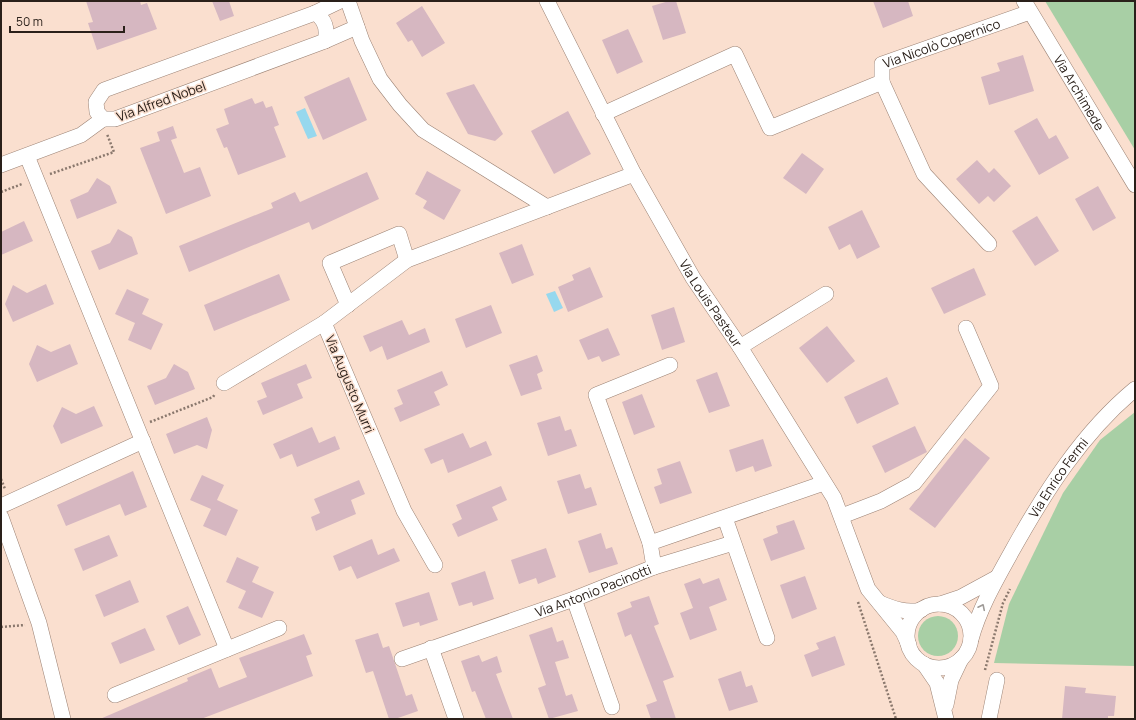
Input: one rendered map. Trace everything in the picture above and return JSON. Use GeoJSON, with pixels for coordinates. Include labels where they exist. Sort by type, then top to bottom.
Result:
{"type":"FeatureCollection","features":[{"type":"Feature","properties":{"kind":"street","name":"Via Alfred Nobel"},"geometry":{"type":"LineString","coordinates":[[340,1],[315,13],[104,90],[96,102],[97,112],[101,121],[115,119],[357,28]]}},
{"type":"Feature","properties":{"kind":"street"},"geometry":{"type":"LineString","coordinates":[[348,1],[357,28],[380,79],[400,105],[423,130],[547,207]]}},
{"type":"Feature","properties":{"kind":"street","name":"Via Louis Pasteur"},"geometry":{"type":"LineString","coordinates":[[547,1],[634,174],[693,278],[740,347],[806,450],[834,498],[842,516],[857,563],[868,589],[903,632],[909,645]]}},
{"type":"Feature","properties":{"kind":"street","name":"Via Nicolò Copernico"},"geometry":{"type":"LineString","coordinates":[[603,114],[735,54],[770,128],[882,82],[882,64],[1027,7]]}},
{"type":"Feature","properties":{"kind":"street","name":"Via Archimede"},"geometry":{"type":"LineString","coordinates":[[1027,7],[1135,185]]}},
{"type":"Feature","properties":{"kind":"street"},"geometry":{"type":"LineString","coordinates":[[315,13],[321,16],[325,25],[327,35],[325,41]]}},
{"type":"Feature","properties":{"kind":"street"},"geometry":{"type":"LineString","coordinates":[[882,82],[924,174],[989,244]]}},
{"type":"Feature","properties":{"kind":"street"},"geometry":{"type":"LineString","coordinates":[[1,165],[81,135],[101,121]]}},
{"type":"Feature","properties":{"kind":"street"},"geometry":{"type":"LineString","coordinates":[[27,156],[227,649]]}},
{"type":"Feature","properties":{"kind":"street","name":"Via Augusto Murri"},"geometry":{"type":"LineString","coordinates":[[435,565],[404,511],[324,323],[407,260],[634,174]]}},
{"type":"Feature","properties":{"kind":"street"},"geometry":{"type":"LineString","coordinates":[[348,305],[330,262],[399,234],[407,260]]}},
{"type":"Feature","properties":{"kind":"street"},"geometry":{"type":"LineString","coordinates":[[740,347],[826,294]]}},
{"type":"Feature","properties":{"kind":"street"},"geometry":{"type":"LineString","coordinates":[[224,383],[324,323]]}},
{"type":"Feature","properties":{"kind":"street"},"geometry":{"type":"LineString","coordinates":[[842,516],[881,501],[914,483],[991,386],[966,328]]}},
{"type":"Feature","properties":{"kind":"street"},"geometry":{"type":"LineString","coordinates":[[650,543],[596,395],[670,365]]}},
{"type":"Feature","properties":{"kind":"street","name":"Via Enrico Fermi"},"geometry":{"type":"LineString","coordinates":[[971,639],[977,616],[996,578],[1046,494],[1079,448],[1113,408],[1135,390]]}},
{"type":"Feature","properties":{"kind":"street"},"geometry":{"type":"LineString","coordinates":[[1,506],[140,434]]}},
{"type":"Feature","properties":{"kind":"street","name":"Via Antonio Pacinotti"},"geometry":{"type":"LineString","coordinates":[[402,658],[574,599],[654,567],[650,543],[824,483]]}},
{"type":"Feature","properties":{"kind":"street"},"geometry":{"type":"LineString","coordinates":[[1,517],[39,623],[63,719]]}},
{"type":"Feature","properties":{"kind":"street"},"geometry":{"type":"LineString","coordinates":[[725,518],[767,638]]}},
{"type":"Feature","properties":{"kind":"street"},"geometry":{"type":"LineString","coordinates":[[654,567],[733,543]]}},
{"type":"Feature","properties":{"kind":"street"},"geometry":{"type":"LineString","coordinates":[[878,602],[899,611],[912,612],[961,597],[996,578]]}},
{"type":"Feature","properties":{"kind":"street"},"geometry":{"type":"LineString","coordinates":[[574,599],[612,707]]}},
{"type":"Feature","properties":{"kind":"street"},"geometry":{"type":"LineString","coordinates":[[939,604],[952,607],[962,614],[969,626],[971,639],[968,650],[961,659],[951,680],[945,716]]}},
{"type":"Feature","properties":{"kind":"street"},"geometry":{"type":"LineString","coordinates":[[921,610],[913,618],[909,626],[909,645],[914,655],[924,664],[937,683],[945,716]]}},
{"type":"Feature","properties":{"kind":"street"},"geometry":{"type":"LineString","coordinates":[[115,695],[279,628]]}},
{"type":"Feature","properties":{"kind":"street"},"geometry":{"type":"LineString","coordinates":[[431,648],[456,719]]}},
{"type":"Feature","properties":{"kind":"street"},"geometry":{"type":"LineString","coordinates":[[924,664],[935,668],[943,668],[952,665],[961,659]]}},
{"type":"Feature","properties":{"kind":"street"},"geometry":{"type":"LineString","coordinates":[[989,719],[990,678]]}},
{"type":"Feature","properties":{"kind":"path"},"geometry":{"type":"LineString","coordinates":[[1,192],[114,152],[101,121]]}},
{"type":"Feature","properties":{"kind":"path"},"geometry":{"type":"LineString","coordinates":[[140,434],[212,397],[224,383]]}},
{"type":"Feature","properties":{"kind":"path"},"geometry":{"type":"LineString","coordinates":[[990,678],[1003,603],[1012,584]]}},
{"type":"Feature","properties":{"kind":"path"},"geometry":{"type":"LineString","coordinates":[[857,598],[896,719]]}},
{"type":"Feature","properties":{"kind":"path"},"geometry":{"type":"LineString","coordinates":[[1,627],[39,623]]}},
{"type":"Feature","properties":{"kind":"green space"},"geometry":{"type":"Polygon","coordinates":[[[1045,1],[1135,1],[1135,150],[1045,1]]]}},
{"type":"Feature","properties":{"kind":"green space"},"geometry":{"type":"Polygon","coordinates":[[[1135,412],[1135,666],[994,663],[1009,604],[1063,493],[1100,440],[1135,412]]]}},
{"type":"Feature","properties":{"kind":"green space"},"geometry":{"type":"Polygon","coordinates":[[[938,616],[946,618],[952,622],[956,628],[958,636],[956,644],[952,650],[946,654],[938,656],[930,654],[924,650],[920,644],[918,636],[920,628],[924,622],[930,618],[938,616]]]}},
{"type":"Feature","properties":{"kind":"water"},"geometry":{"type":"Polygon","coordinates":[[[305,108],[317,136],[308,139],[296,112],[305,108]]]}},
{"type":"Feature","properties":{"kind":"water"},"geometry":{"type":"Polygon","coordinates":[[[555,291],[563,308],[554,312],[546,294],[555,291]]]}},
{"type":"Feature","properties":{"kind":"building"},"geometry":{"type":"Polygon","coordinates":[[[86,1],[140,1],[141,5],[147,3],[157,29],[97,50],[88,23],[93,22],[86,1]]]}},
{"type":"Feature","properties":{"kind":"building"},"geometry":{"type":"Polygon","coordinates":[[[212,1],[229,1],[234,16],[220,21],[212,1]]]}},
{"type":"Feature","properties":{"kind":"building"},"geometry":{"type":"Polygon","coordinates":[[[669,1],[676,1],[686,33],[663,40],[652,6],[669,1]]]}},
{"type":"Feature","properties":{"kind":"building"},"geometry":{"type":"Polygon","coordinates":[[[873,1],[908,1],[913,16],[883,28],[873,1]]]}},
{"type":"Feature","properties":{"kind":"building"},"geometry":{"type":"Polygon","coordinates":[[[422,6],[445,43],[422,57],[412,40],[408,42],[396,23],[422,6]]]}},
{"type":"Feature","properties":{"kind":"building"},"geometry":{"type":"Polygon","coordinates":[[[628,29],[643,62],[617,74],[602,40],[628,29]]]}},
{"type":"Feature","properties":{"kind":"building"},"geometry":{"type":"Polygon","coordinates":[[[1023,55],[1034,91],[989,105],[981,77],[1000,71],[997,63],[1023,55]]]}},
{"type":"Feature","properties":{"kind":"building"},"geometry":{"type":"Polygon","coordinates":[[[349,77],[367,120],[323,140],[304,97],[349,77]]]}},
{"type":"Feature","properties":{"kind":"building"},"geometry":{"type":"Polygon","coordinates":[[[474,84],[503,134],[495,141],[468,134],[446,93],[474,84]]]}},
{"type":"Feature","properties":{"kind":"building"},"geometry":{"type":"Polygon","coordinates":[[[252,98],[255,104],[263,101],[266,108],[272,106],[279,125],[274,127],[286,157],[238,175],[227,147],[224,148],[216,129],[229,124],[224,109],[252,98]]]}},
{"type":"Feature","properties":{"kind":"building"},"geometry":{"type":"Polygon","coordinates":[[[568,111],[591,154],[554,174],[531,131],[568,111]]]}},
{"type":"Feature","properties":{"kind":"building"},"geometry":{"type":"Polygon","coordinates":[[[1037,118],[1049,139],[1056,135],[1069,158],[1039,175],[1014,131],[1037,118]]]}},
{"type":"Feature","properties":{"kind":"building"},"geometry":{"type":"Polygon","coordinates":[[[173,126],[177,138],[171,140],[184,173],[200,167],[211,196],[166,214],[140,148],[160,141],[157,132],[173,126]]]}},
{"type":"Feature","properties":{"kind":"building"},"geometry":{"type":"Polygon","coordinates":[[[802,153],[824,169],[806,194],[783,178],[802,153]]]}},
{"type":"Feature","properties":{"kind":"building"},"geometry":{"type":"Polygon","coordinates":[[[977,160],[989,173],[994,168],[1011,186],[994,202],[988,196],[979,204],[956,179],[977,160]]]}},
{"type":"Feature","properties":{"kind":"building"},"geometry":{"type":"Polygon","coordinates":[[[427,171],[461,190],[444,220],[423,208],[427,201],[415,194],[427,171]]]}},
{"type":"Feature","properties":{"kind":"building"},"geometry":{"type":"Polygon","coordinates":[[[367,172],[379,199],[312,230],[309,222],[189,272],[179,246],[273,208],[271,203],[295,192],[300,202],[367,172]]]}},
{"type":"Feature","properties":{"kind":"building"},"geometry":{"type":"Polygon","coordinates":[[[97,178],[110,186],[117,203],[77,219],[70,200],[88,192],[97,178]]]}},
{"type":"Feature","properties":{"kind":"building"},"geometry":{"type":"Polygon","coordinates":[[[1098,186],[1116,218],[1093,231],[1075,199],[1098,186]]]}},
{"type":"Feature","properties":{"kind":"building"},"geometry":{"type":"Polygon","coordinates":[[[862,210],[880,247],[857,259],[850,244],[839,250],[828,227],[862,210]]]}},
{"type":"Feature","properties":{"kind":"building"},"geometry":{"type":"Polygon","coordinates":[[[1037,216],[1059,251],[1035,266],[1012,231],[1037,216]]]}},
{"type":"Feature","properties":{"kind":"building"},"geometry":{"type":"Polygon","coordinates":[[[24,221],[33,241],[1,255],[1,232],[24,221]]]}},
{"type":"Feature","properties":{"kind":"building"},"geometry":{"type":"Polygon","coordinates":[[[118,229],[132,237],[138,254],[99,270],[91,251],[110,243],[118,229]]]}},
{"type":"Feature","properties":{"kind":"building"},"geometry":{"type":"Polygon","coordinates":[[[522,244],[534,275],[512,284],[499,253],[522,244]]]}},
{"type":"Feature","properties":{"kind":"building"},"geometry":{"type":"Polygon","coordinates":[[[590,267],[603,297],[568,312],[558,287],[574,280],[572,275],[590,267]]]}},
{"type":"Feature","properties":{"kind":"building"},"geometry":{"type":"Polygon","coordinates":[[[974,268],[986,295],[944,314],[931,288],[974,268]]]}},
{"type":"Feature","properties":{"kind":"building"},"geometry":{"type":"Polygon","coordinates":[[[279,274],[290,300],[214,331],[204,305],[279,274]]]}},
{"type":"Feature","properties":{"kind":"building"},"geometry":{"type":"Polygon","coordinates":[[[46,284],[54,304],[13,322],[5,304],[13,285],[27,293],[46,284]]]}},
{"type":"Feature","properties":{"kind":"building"},"geometry":{"type":"Polygon","coordinates":[[[127,289],[149,299],[142,314],[163,324],[151,350],[128,340],[135,323],[115,314],[127,289]]]}},
{"type":"Feature","properties":{"kind":"building"},"geometry":{"type":"Polygon","coordinates":[[[491,305],[502,333],[466,348],[455,319],[491,305]]]}},
{"type":"Feature","properties":{"kind":"building"},"geometry":{"type":"Polygon","coordinates":[[[674,307],[685,342],[662,350],[651,315],[674,307]]]}},
{"type":"Feature","properties":{"kind":"building"},"geometry":{"type":"Polygon","coordinates":[[[402,320],[409,335],[425,328],[430,342],[387,360],[382,346],[370,352],[363,336],[402,320]]]}},
{"type":"Feature","properties":{"kind":"building"},"geometry":{"type":"Polygon","coordinates":[[[827,326],[855,361],[827,383],[799,348],[827,326]]]}},
{"type":"Feature","properties":{"kind":"building"},"geometry":{"type":"Polygon","coordinates":[[[608,328],[620,355],[602,362],[599,356],[588,360],[579,340],[608,328]]]}},
{"type":"Feature","properties":{"kind":"building"},"geometry":{"type":"Polygon","coordinates":[[[70,344],[78,364],[37,382],[29,364],[37,345],[51,352],[70,344]]]}},
{"type":"Feature","properties":{"kind":"building"},"geometry":{"type":"Polygon","coordinates":[[[537,355],[543,371],[537,374],[542,389],[521,396],[509,365],[537,355]]]}},
{"type":"Feature","properties":{"kind":"building"},"geometry":{"type":"Polygon","coordinates":[[[174,364],[188,372],[195,389],[155,405],[147,386],[166,378],[174,364]]]}},
{"type":"Feature","properties":{"kind":"building"},"geometry":{"type":"Polygon","coordinates":[[[306,364],[312,378],[297,384],[303,398],[263,415],[257,401],[267,397],[261,383],[306,364]]]}},
{"type":"Feature","properties":{"kind":"building"},"geometry":{"type":"Polygon","coordinates":[[[442,371],[448,385],[434,392],[440,405],[400,422],[394,408],[403,404],[397,390],[442,371]]]}},
{"type":"Feature","properties":{"kind":"building"},"geometry":{"type":"Polygon","coordinates":[[[717,372],[730,406],[709,413],[696,380],[717,372]]]}},
{"type":"Feature","properties":{"kind":"building"},"geometry":{"type":"Polygon","coordinates":[[[887,377],[899,404],[857,424],[844,397],[887,377]]]}},
{"type":"Feature","properties":{"kind":"building"},"geometry":{"type":"Polygon","coordinates":[[[642,394],[655,427],[634,435],[622,402],[642,394]]]}},
{"type":"Feature","properties":{"kind":"building"},"geometry":{"type":"Polygon","coordinates":[[[94,406],[103,426],[61,444],[53,426],[62,407],[76,414],[94,406]]]}},
{"type":"Feature","properties":{"kind":"building"},"geometry":{"type":"Polygon","coordinates":[[[560,416],[565,431],[571,429],[577,446],[548,456],[537,423],[560,416]]]}},
{"type":"Feature","properties":{"kind":"building"},"geometry":{"type":"Polygon","coordinates":[[[207,417],[212,430],[207,449],[197,445],[174,454],[166,434],[207,417]]]}},
{"type":"Feature","properties":{"kind":"building"},"geometry":{"type":"Polygon","coordinates":[[[915,426],[927,452],[885,473],[872,446],[915,426]]]}},
{"type":"Feature","properties":{"kind":"building"},"geometry":{"type":"Polygon","coordinates":[[[312,427],[319,443],[335,436],[340,449],[297,467],[292,454],[280,459],[273,444],[312,427]]]}},
{"type":"Feature","properties":{"kind":"building"},"geometry":{"type":"Polygon","coordinates":[[[463,433],[470,448],[486,441],[492,455],[448,473],[443,459],[431,464],[424,449],[463,433]]]}},
{"type":"Feature","properties":{"kind":"building"},"geometry":{"type":"Polygon","coordinates":[[[965,438],[990,458],[935,528],[909,509],[965,438]]]}},
{"type":"Feature","properties":{"kind":"building"},"geometry":{"type":"Polygon","coordinates":[[[763,439],[772,466],[755,472],[753,466],[736,472],[729,450],[763,439]]]}},
{"type":"Feature","properties":{"kind":"building"},"geometry":{"type":"Polygon","coordinates":[[[680,461],[692,493],[660,504],[654,487],[662,484],[657,469],[680,461]]]}},
{"type":"Feature","properties":{"kind":"building"},"geometry":{"type":"Polygon","coordinates":[[[133,471],[147,507],[125,516],[120,504],[66,526],[57,505],[133,471]]]}},
{"type":"Feature","properties":{"kind":"building"},"geometry":{"type":"Polygon","coordinates":[[[580,474],[585,489],[591,487],[597,505],[568,514],[557,481],[580,474]]]}},
{"type":"Feature","properties":{"kind":"building"},"geometry":{"type":"Polygon","coordinates":[[[202,475],[224,485],[217,500],[238,510],[226,536],[203,526],[211,509],[190,500],[202,475]]]}},
{"type":"Feature","properties":{"kind":"building"},"geometry":{"type":"Polygon","coordinates":[[[359,480],[365,494],[351,500],[356,514],[316,531],[311,517],[320,513],[314,499],[359,480]]]}},
{"type":"Feature","properties":{"kind":"building"},"geometry":{"type":"Polygon","coordinates":[[[501,486],[507,500],[492,507],[498,520],[458,537],[452,524],[462,519],[456,505],[501,486]]]}},
{"type":"Feature","properties":{"kind":"building"},"geometry":{"type":"Polygon","coordinates":[[[794,520],[805,549],[771,561],[763,539],[778,533],[776,526],[794,520]]]}},
{"type":"Feature","properties":{"kind":"building"},"geometry":{"type":"Polygon","coordinates":[[[601,533],[606,549],[612,547],[618,564],[589,573],[578,541],[601,533]]]}},
{"type":"Feature","properties":{"kind":"building"},"geometry":{"type":"Polygon","coordinates":[[[109,535],[118,556],[83,571],[74,549],[109,535]]]}},
{"type":"Feature","properties":{"kind":"building"},"geometry":{"type":"Polygon","coordinates":[[[372,539],[378,555],[394,548],[400,561],[357,579],[351,566],[339,571],[333,556],[372,539]]]}},
{"type":"Feature","properties":{"kind":"building"},"geometry":{"type":"Polygon","coordinates":[[[546,548],[556,577],[538,584],[536,578],[519,584],[511,560],[546,548]]]}},
{"type":"Feature","properties":{"kind":"building"},"geometry":{"type":"Polygon","coordinates":[[[237,557],[259,567],[252,582],[274,592],[262,618],[238,608],[246,591],[226,582],[237,557]]]}},
{"type":"Feature","properties":{"kind":"building"},"geometry":{"type":"Polygon","coordinates":[[[485,571],[494,599],[473,606],[472,602],[459,606],[451,583],[485,571]]]}},
{"type":"Feature","properties":{"kind":"building"},"geometry":{"type":"Polygon","coordinates":[[[805,576],[817,609],[792,619],[780,585],[805,576]]]}},
{"type":"Feature","properties":{"kind":"building"},"geometry":{"type":"Polygon","coordinates":[[[700,578],[703,584],[719,578],[727,600],[709,607],[717,630],[690,640],[680,613],[693,608],[684,584],[700,578]]]}},
{"type":"Feature","properties":{"kind":"building"},"geometry":{"type":"Polygon","coordinates":[[[130,580],[139,602],[104,617],[95,595],[130,580]]]}},
{"type":"Feature","properties":{"kind":"building"},"geometry":{"type":"Polygon","coordinates":[[[429,592],[438,620],[420,626],[419,622],[403,627],[395,603],[429,592]]]}},
{"type":"Feature","properties":{"kind":"building"},"geometry":{"type":"Polygon","coordinates":[[[649,596],[659,624],[654,626],[674,677],[663,681],[676,719],[651,719],[646,705],[657,701],[631,634],[625,637],[617,613],[632,607],[630,602],[649,596]]]}},
{"type":"Feature","properties":{"kind":"building"},"geometry":{"type":"Polygon","coordinates":[[[188,606],[201,635],[179,645],[166,616],[188,606]]]}},
{"type":"Feature","properties":{"kind":"building"},"geometry":{"type":"Polygon","coordinates":[[[552,627],[557,642],[563,640],[569,658],[555,662],[566,696],[572,694],[578,711],[549,719],[538,688],[546,685],[529,635],[552,627]]]}},
{"type":"Feature","properties":{"kind":"building"},"geometry":{"type":"Polygon","coordinates":[[[145,628],[155,650],[120,664],[111,643],[145,628]]]}},
{"type":"Feature","properties":{"kind":"building"},"geometry":{"type":"Polygon","coordinates":[[[378,633],[383,648],[389,646],[406,696],[412,694],[418,711],[395,719],[389,719],[373,671],[366,673],[355,640],[378,633]]]}},
{"type":"Feature","properties":{"kind":"building"},"geometry":{"type":"Polygon","coordinates":[[[304,634],[312,654],[306,656],[313,676],[201,719],[100,719],[188,681],[187,678],[211,668],[219,688],[247,677],[239,658],[304,634]]]}},
{"type":"Feature","properties":{"kind":"building"},"geometry":{"type":"Polygon","coordinates":[[[835,636],[845,665],[812,677],[804,655],[819,649],[816,643],[835,636]]]}},
{"type":"Feature","properties":{"kind":"building"},"geometry":{"type":"Polygon","coordinates":[[[479,655],[482,662],[497,656],[502,672],[496,674],[513,719],[486,719],[475,691],[472,692],[461,661],[479,655]]]}},
{"type":"Feature","properties":{"kind":"building"},"geometry":{"type":"Polygon","coordinates":[[[741,671],[746,687],[752,685],[758,702],[729,711],[718,679],[741,671]]]}},
{"type":"Feature","properties":{"kind":"building"},"geometry":{"type":"Polygon","coordinates":[[[1065,686],[1086,688],[1085,693],[1116,696],[1114,716],[1108,716],[1108,719],[1062,719],[1065,686]]]}}]}
